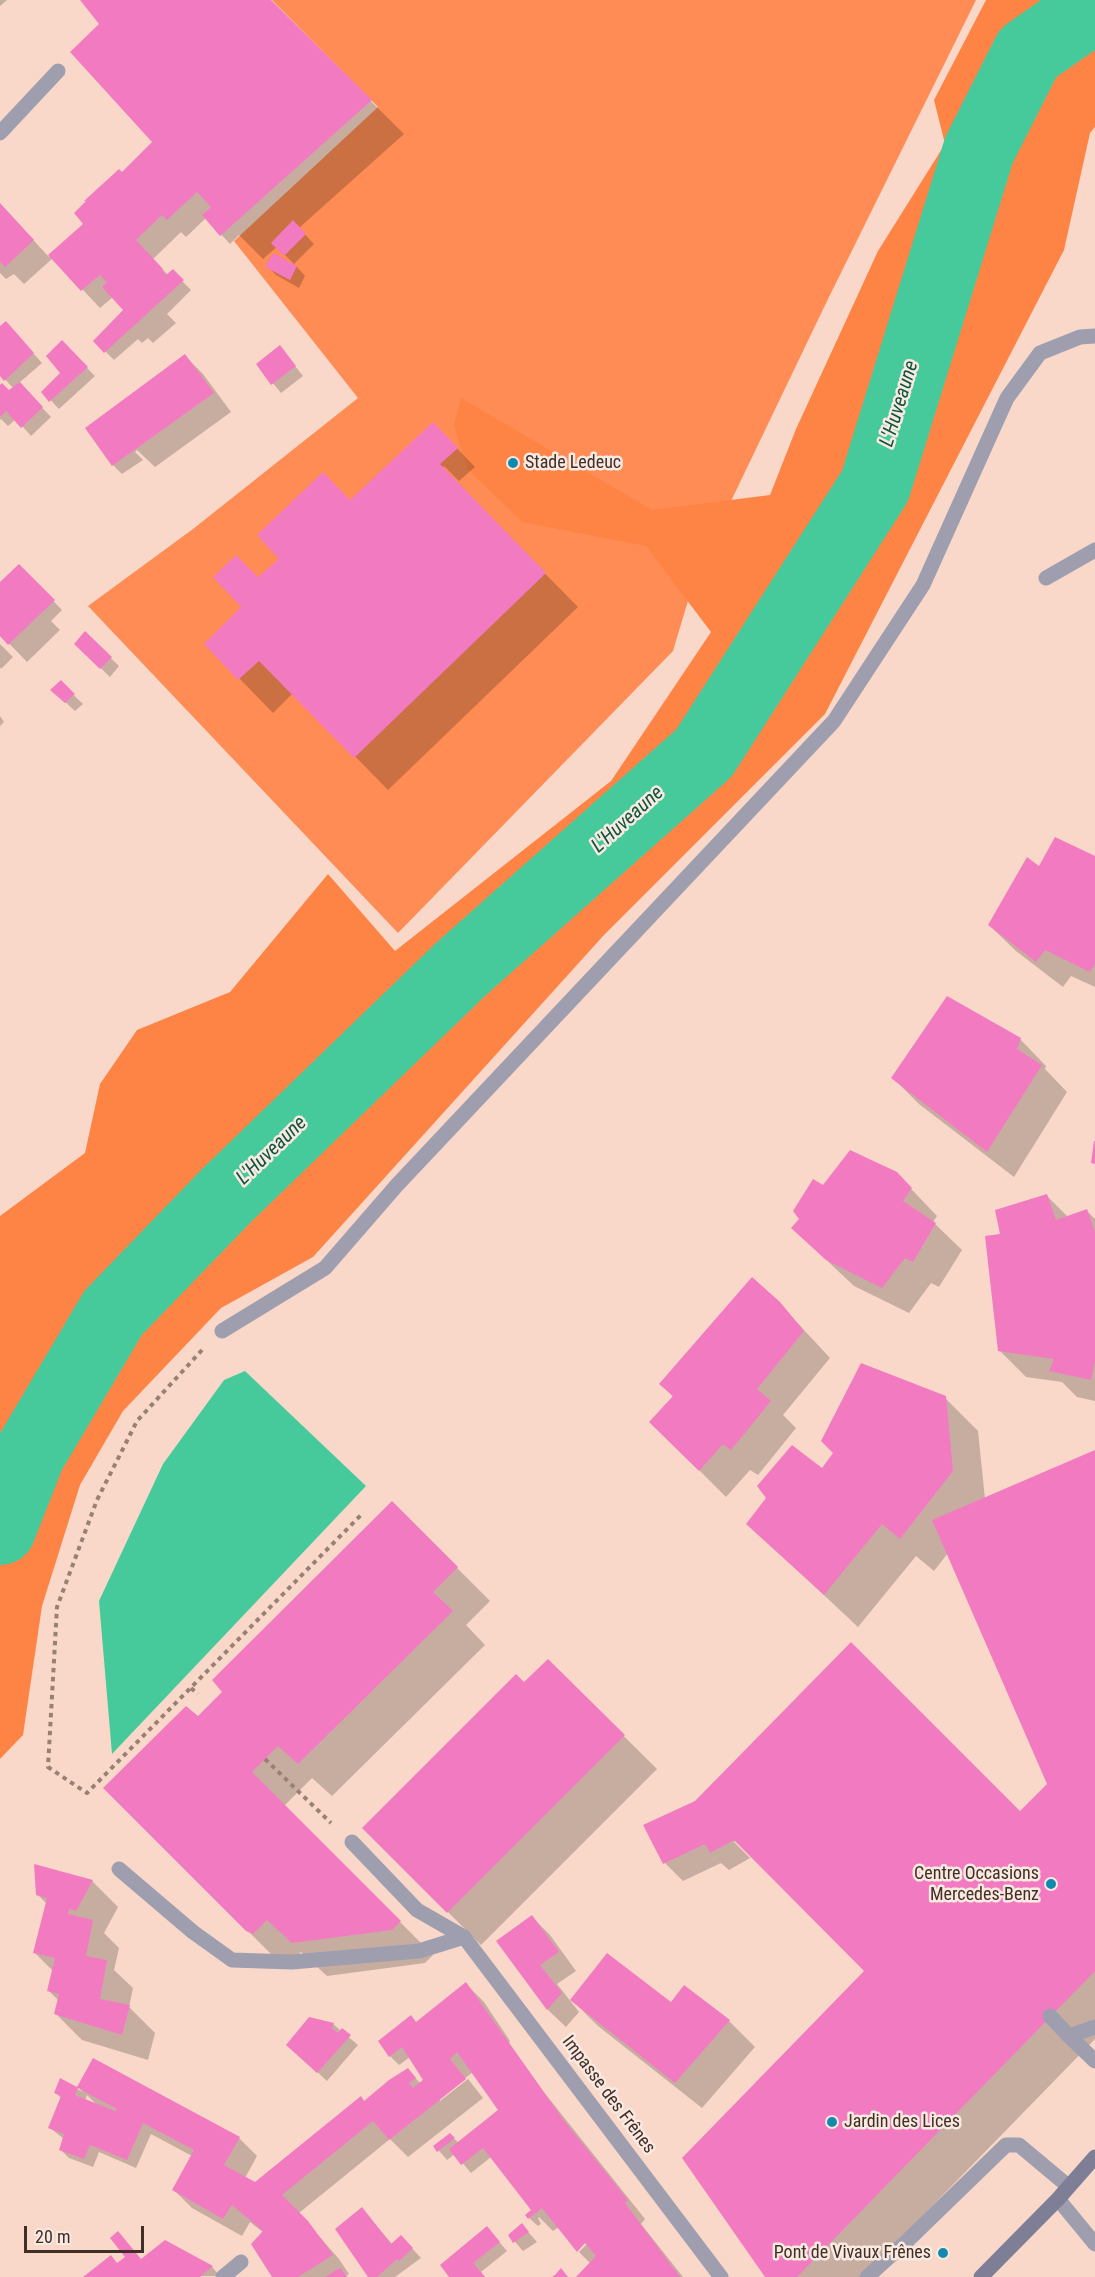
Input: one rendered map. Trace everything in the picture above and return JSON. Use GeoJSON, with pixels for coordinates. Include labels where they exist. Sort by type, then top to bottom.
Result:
{"type":"FeatureCollection","features":[{"type":"Feature","properties":{"kind":"street"},"geometry":{"type":"LineString","coordinates":[[0,133],[58,71]]}},
{"type":"Feature","properties":{"kind":"street"},"geometry":{"type":"LineString","coordinates":[[222,1331],[326,1268],[397,1185],[834,722],[923,585],[1008,398],[1040,353],[1080,337],[1095,336]]}},
{"type":"Feature","properties":{"kind":"street"},"geometry":{"type":"LineString","coordinates":[[1046,578],[1095,550]]}},
{"type":"Feature","properties":{"kind":"street"},"geometry":{"type":"LineString","coordinates":[[352,1842],[417,1910],[464,1937]]}},
{"type":"Feature","properties":{"kind":"street"},"geometry":{"type":"LineString","coordinates":[[119,1869],[193,1932],[232,1960],[292,1962],[419,1951],[464,1937]]}},
{"type":"Feature","properties":{"kind":"street","name":"Impasse des Frênes"},"geometry":{"type":"LineString","coordinates":[[464,1937],[721,2277]]}},
{"type":"Feature","properties":{"kind":"street"},"geometry":{"type":"LineString","coordinates":[[1050,2016],[1095,2061]]}},
{"type":"Feature","properties":{"kind":"street"},"geometry":{"type":"LineString","coordinates":[[1069,2036],[1095,2027]]}},
{"type":"Feature","properties":{"kind":"street"},"geometry":{"type":"LineString","coordinates":[[867,2277],[1006,2145],[1019,2145],[1068,2186]]}},
{"type":"Feature","properties":{"kind":"street"},"geometry":{"type":"LineString","coordinates":[[981,2277],[1058,2199],[1095,2157]]}},
{"type":"Feature","properties":{"kind":"street"},"geometry":{"type":"LineString","coordinates":[[1058,2199],[1095,2244]]}},
{"type":"Feature","properties":{"kind":"street"},"geometry":{"type":"LineString","coordinates":[[223,2277],[241,2262]]}},
{"type":"Feature","properties":{"kind":"path"},"geometry":{"type":"LineString","coordinates":[[222,1331],[137,1421],[98,1500],[57,1607],[48,1767],[87,1793],[362,1514]]}},
{"type":"Feature","properties":{"kind":"path"},"geometry":{"type":"LineString","coordinates":[[191,1688],[198,1694]]}},
{"type":"Feature","properties":{"kind":"path"},"geometry":{"type":"LineString","coordinates":[[265,1759],[352,1842]]}},
{"type":"Feature","properties":{"kind":"shaded area","name":"Stade Ledeuc"},"geometry":{"type":"Polygon","coordinates":[[[272,0],[976,0],[828,299],[696,574],[673,651],[398,933],[88,606],[193,529],[358,398],[234,241],[378,107],[272,0]]]}},
{"type":"Feature","properties":{"kind":"shaded area"},"geometry":{"type":"Polygon","coordinates":[[[986,0],[1095,0],[1095,127],[1090,133],[1064,250],[825,714],[604,935],[313,1257],[221,1308],[123,1411],[80,1485],[42,1606],[23,1735],[0,1759],[0,1216],[85,1153],[100,1084],[137,1030],[230,992],[328,874],[395,951],[611,781],[711,632],[646,546],[522,522],[467,468],[454,426],[461,398],[652,510],[770,495],[796,429],[878,251],[945,144],[934,100],[986,0]]]}},
{"type":"Feature","properties":{"kind":"shaded area"},"geometry":{"type":"Polygon","coordinates":[[[245,1371],[366,1486],[112,1754],[99,1601],[163,1464],[224,1380],[245,1371]]]}},
{"type":"Feature","properties":{"kind":"building"},"geometry":{"type":"Polygon","coordinates":[[[80,0],[271,0],[372,100],[220,236],[202,215],[211,207],[197,192],[167,220],[162,215],[136,240],[166,275],[173,269],[184,280],[104,353],[93,341],[123,310],[102,287],[107,283],[100,275],[81,291],[48,255],[83,224],[74,213],[86,201],[84,201],[119,169],[122,172],[152,142],[70,52],[99,24],[80,0]]]}},
{"type":"Feature","properties":{"kind":"building"},"geometry":{"type":"Polygon","coordinates":[[[0,203],[34,240],[5,267],[0,262],[0,203]]]}},
{"type":"Feature","properties":{"kind":"building"},"geometry":{"type":"Polygon","coordinates":[[[293,220],[306,234],[284,256],[271,243],[293,220]]]}},
{"type":"Feature","properties":{"kind":"building"},"geometry":{"type":"Polygon","coordinates":[[[273,253],[297,266],[290,280],[265,267],[273,253]]]}},
{"type":"Feature","properties":{"kind":"building"},"geometry":{"type":"Polygon","coordinates":[[[6,321],[34,353],[4,381],[0,376],[0,326],[6,321]]]}},
{"type":"Feature","properties":{"kind":"building"},"geometry":{"type":"Polygon","coordinates":[[[62,340],[88,367],[49,402],[41,392],[60,373],[46,356],[62,340]]]}},
{"type":"Feature","properties":{"kind":"building"},"geometry":{"type":"Polygon","coordinates":[[[280,345],[296,366],[271,385],[256,364],[280,345]]]}},
{"type":"Feature","properties":{"kind":"building"},"geometry":{"type":"Polygon","coordinates":[[[185,354],[214,393],[112,466],[85,428],[185,354]]]}},
{"type":"Feature","properties":{"kind":"building"},"geometry":{"type":"Polygon","coordinates":[[[20,382],[43,407],[21,428],[6,411],[0,417],[0,385],[2,383],[9,390],[20,382]]]}},
{"type":"Feature","properties":{"kind":"building"},"geometry":{"type":"Polygon","coordinates":[[[433,422],[458,448],[440,464],[546,573],[354,758],[259,661],[238,680],[204,644],[241,607],[213,577],[236,555],[258,577],[279,559],[257,535],[323,472],[350,500],[433,422]]]}},
{"type":"Feature","properties":{"kind":"building"},"geometry":{"type":"Polygon","coordinates":[[[19,564],[55,600],[8,645],[0,636],[0,582],[19,564]]]}},
{"type":"Feature","properties":{"kind":"building"},"geometry":{"type":"Polygon","coordinates":[[[85,631],[112,657],[100,669],[74,644],[85,631]]]}},
{"type":"Feature","properties":{"kind":"building"},"geometry":{"type":"Polygon","coordinates":[[[61,680],[75,694],[65,703],[50,690],[61,680]]]}},
{"type":"Feature","properties":{"kind":"building"},"geometry":{"type":"Polygon","coordinates":[[[1055,837],[1095,856],[1095,964],[1090,972],[1045,950],[1036,962],[988,925],[1027,857],[1039,866],[1055,837]]]}},
{"type":"Feature","properties":{"kind":"building"},"geometry":{"type":"Polygon","coordinates":[[[947,996],[1021,1038],[1017,1049],[1042,1065],[987,1152],[891,1078],[947,996]]]}},
{"type":"Feature","properties":{"kind":"building"},"geometry":{"type":"Polygon","coordinates":[[[1095,1141],[1095,1164],[1091,1163],[1095,1141]]]}},
{"type":"Feature","properties":{"kind":"building"},"geometry":{"type":"Polygon","coordinates":[[[850,1150],[897,1172],[912,1188],[903,1201],[936,1223],[913,1262],[905,1258],[882,1288],[826,1260],[791,1228],[799,1219],[793,1211],[813,1179],[823,1185],[850,1150]]]}},
{"type":"Feature","properties":{"kind":"building"},"geometry":{"type":"Polygon","coordinates":[[[1047,1194],[1056,1220],[1087,1209],[1095,1232],[1095,1361],[1091,1380],[1049,1371],[1054,1359],[998,1351],[985,1236],[1000,1234],[995,1210],[1047,1194]]]}},
{"type":"Feature","properties":{"kind":"building"},"geometry":{"type":"Polygon","coordinates":[[[752,1277],[780,1302],[804,1331],[757,1389],[771,1401],[731,1450],[723,1444],[699,1471],[649,1422],[673,1396],[659,1384],[752,1277]]]}},
{"type":"Feature","properties":{"kind":"building"},"geometry":{"type":"Polygon","coordinates":[[[861,1363],[946,1396],[953,1471],[900,1539],[882,1524],[824,1595],[746,1524],[766,1498],[757,1486],[792,1445],[822,1468],[833,1453],[821,1441],[861,1363]]]}},
{"type":"Feature","properties":{"kind":"building"},"geometry":{"type":"Polygon","coordinates":[[[1095,1450],[1095,1971],[797,2277],[765,2277],[682,2158],[864,1971],[734,1840],[710,1853],[705,1844],[663,1864],[643,1825],[695,1801],[851,1642],[1020,1811],[1047,1784],[932,1520],[1095,1450]]]}},
{"type":"Feature","properties":{"kind":"building"},"geometry":{"type":"Polygon","coordinates":[[[392,1501],[458,1567],[433,1592],[453,1611],[298,1764],[278,1746],[252,1772],[401,1921],[392,1930],[292,1943],[267,1920],[253,1934],[246,1931],[103,1788],[186,1706],[198,1716],[222,1692],[212,1680],[392,1501]]]}},
{"type":"Feature","properties":{"kind":"building"},"geometry":{"type":"Polygon","coordinates":[[[548,1659],[625,1735],[447,1913],[362,1828],[516,1674],[524,1682],[548,1659]]]}},
{"type":"Feature","properties":{"kind":"building"},"geometry":{"type":"Polygon","coordinates":[[[34,1864],[93,1880],[76,1911],[69,1909],[68,1914],[93,1920],[86,1956],[107,1960],[100,1999],[130,2005],[122,2035],[54,2014],[59,1994],[47,1991],[55,1958],[33,1953],[47,1898],[36,1895],[34,1864]]]}},
{"type":"Feature","properties":{"kind":"building"},"geometry":{"type":"Polygon","coordinates":[[[532,1915],[559,1952],[540,1965],[562,1993],[547,2010],[496,1941],[532,1915]]]}},
{"type":"Feature","properties":{"kind":"building"},"geometry":{"type":"Polygon","coordinates":[[[607,1953],[671,2002],[684,1985],[730,2020],[675,2083],[570,2000],[607,1953]]]}},
{"type":"Feature","properties":{"kind":"building"},"geometry":{"type":"Polygon","coordinates":[[[466,1982],[565,2122],[628,2200],[625,2203],[680,2277],[576,2277],[596,2256],[585,2243],[577,2252],[542,2208],[528,2219],[525,2215],[531,2210],[483,2148],[461,2165],[449,2149],[498,2110],[457,2052],[450,2059],[466,2079],[389,2140],[373,2121],[282,2195],[308,2221],[333,2255],[298,2277],[272,2277],[251,2244],[263,2231],[232,2205],[223,2219],[172,2190],[194,2150],[143,2123],[127,2160],[90,2145],[84,2159],[59,2150],[64,2134],[48,2128],[61,2096],[54,2093],[60,2078],[77,2087],[93,2058],[240,2137],[224,2165],[255,2182],[361,2096],[364,2101],[389,2080],[408,2068],[416,2078],[409,2083],[413,2088],[423,2080],[402,2047],[389,2057],[378,2041],[411,2015],[416,2022],[466,1982]],[[78,2088],[75,2095],[115,2111],[117,2109],[78,2088]]]}},
{"type":"Feature","properties":{"kind":"building"},"geometry":{"type":"Polygon","coordinates":[[[309,2017],[334,2023],[332,2028],[338,2033],[342,2028],[351,2035],[317,2073],[286,2045],[309,2017]]]}},
{"type":"Feature","properties":{"kind":"building"},"geometry":{"type":"Polygon","coordinates":[[[450,2133],[455,2138],[437,2152],[433,2146],[450,2133]]]}},
{"type":"Feature","properties":{"kind":"building"},"geometry":{"type":"Polygon","coordinates":[[[362,2207],[391,2244],[401,2235],[413,2248],[377,2277],[368,2277],[335,2229],[362,2207]]]}},
{"type":"Feature","properties":{"kind":"building"},"geometry":{"type":"Polygon","coordinates":[[[522,2223],[529,2232],[513,2243],[508,2235],[522,2223]]]}},
{"type":"Feature","properties":{"kind":"building"},"geometry":{"type":"Polygon","coordinates":[[[487,2226],[500,2242],[473,2263],[485,2277],[449,2277],[440,2265],[487,2226]]]}},
{"type":"Feature","properties":{"kind":"building"},"geometry":{"type":"Polygon","coordinates":[[[118,2231],[141,2259],[165,2240],[213,2266],[200,2277],[83,2277],[111,2255],[117,2263],[125,2257],[110,2238],[118,2231]]]}},
{"type":"Feature","properties":{"kind":"building"},"geometry":{"type":"Polygon","coordinates":[[[340,2268],[347,2277],[325,2277],[340,2268]]]}},
{"type":"Feature","properties":{"kind":"building"},"geometry":{"type":"Polygon","coordinates":[[[561,2268],[568,2277],[552,2277],[556,2274],[561,2268]]]}},
{"type":"Feature","properties":{"kind":"waterway","name":"L'Huveaune"},"geometry":{"type":"LineString","coordinates":[[0,1529],[29,1455],[113,1313],[227,1195],[461,969],[704,753],[875,486],[979,150],[1028,53],[1078,18],[1095,14]]}},
{"type":"Feature","properties":{"kind":"place","name":"Stade Ledeuc"},"geometry":{"type":"Point","coordinates":[513,463]}},
{"type":"Feature","properties":{"kind":"place","name":"Centre Occasions Mercedes-Benz"},"geometry":{"type":"Point","coordinates":[1051,1884]}},
{"type":"Feature","properties":{"kind":"place","name":"Jardin des Lices"},"geometry":{"type":"Point","coordinates":[832,2122]}},
{"type":"Feature","properties":{"kind":"place","name":"Pont de Vivaux Frênes"},"geometry":{"type":"Point","coordinates":[943,2253]}}]}
